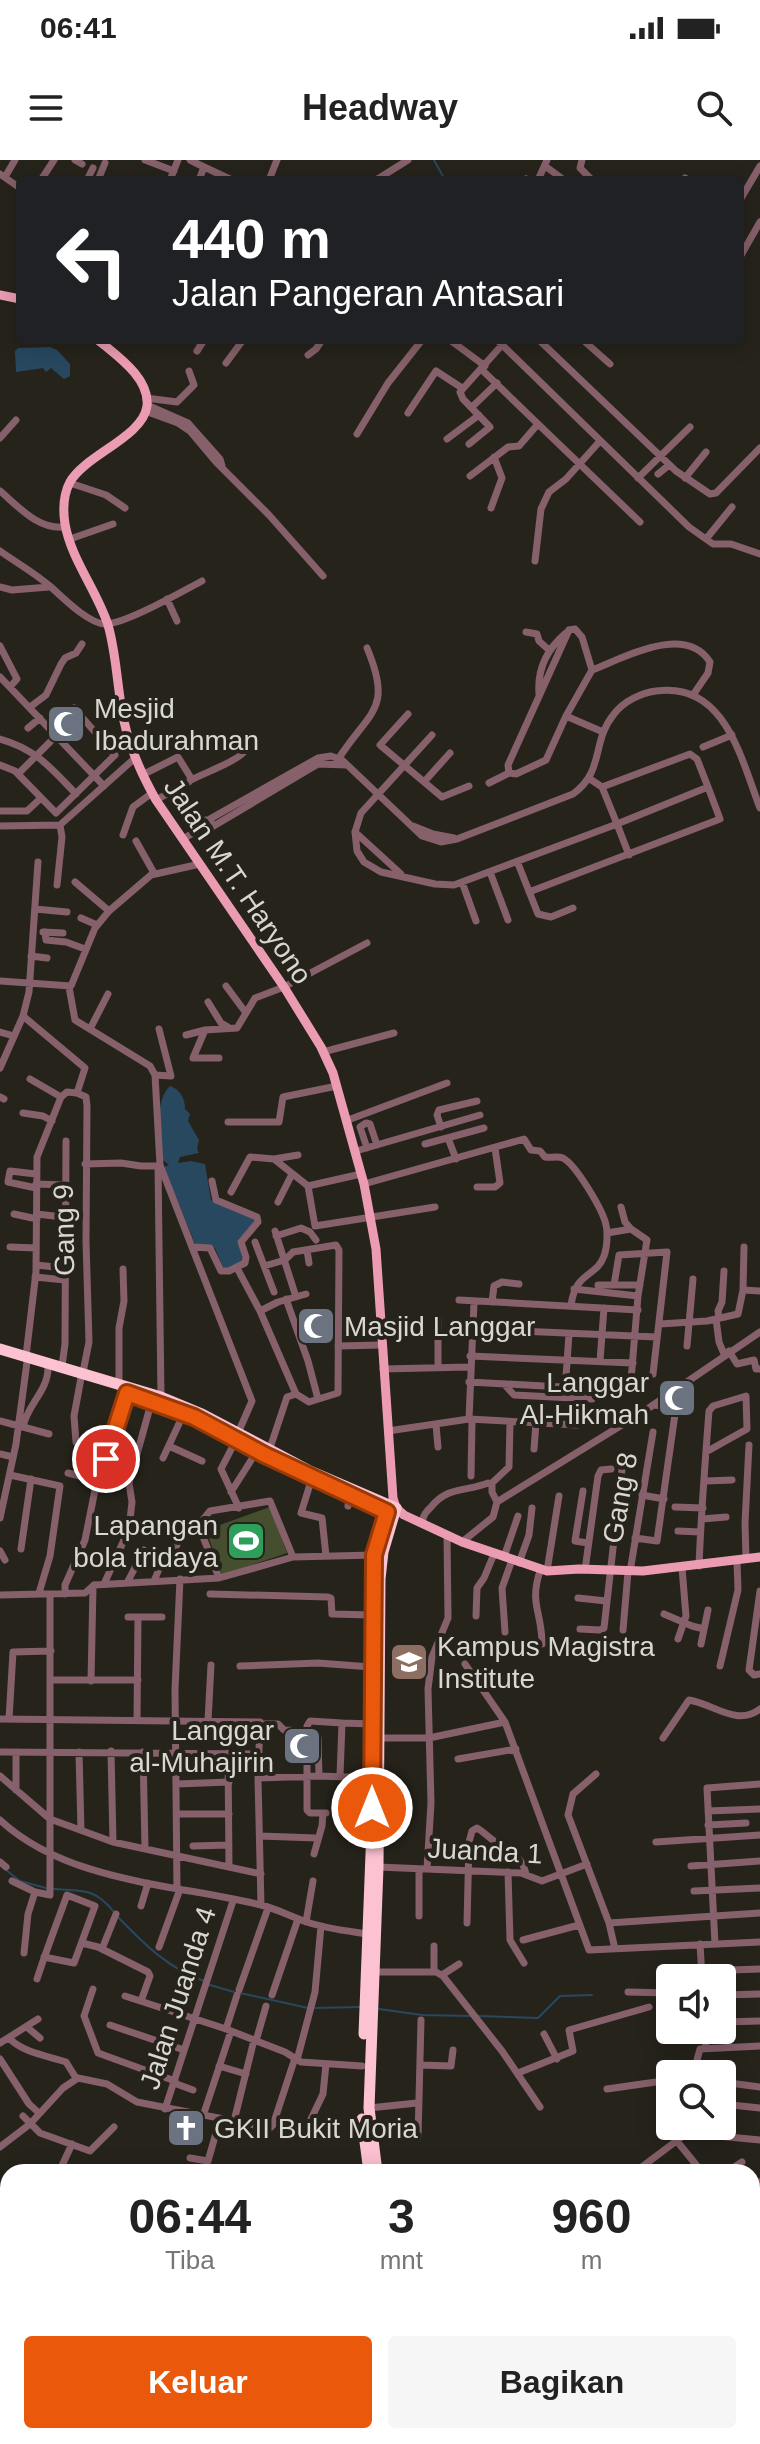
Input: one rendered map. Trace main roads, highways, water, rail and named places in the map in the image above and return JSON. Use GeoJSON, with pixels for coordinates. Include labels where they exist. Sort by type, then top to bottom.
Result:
{"type":"FeatureCollection","features":[{"type":"Feature","properties":{"kind":"highway"},"geometry":{"type":"LineString","coordinates":[[0,1349],[48,1368],[82,1375]]}},
{"type":"Feature","properties":{"kind":"highway"},"geometry":{"type":"LineString","coordinates":[[0,1355],[62,1366],[156,1399],[237,1436],[349,1501],[394,1509]]}},
{"type":"Feature","properties":{"kind":"highway"},"geometry":{"type":"LineString","coordinates":[[156,1399],[237,1436]]}},
{"type":"Feature","properties":{"kind":"highway"},"geometry":{"type":"LineString","coordinates":[[264,1452],[394,1509]]}},
{"type":"Feature","properties":{"kind":"highway"},"geometry":{"type":"LineString","coordinates":[[370,1993],[375,1972],[378,1867],[371,1667],[374,1555],[394,1509]]}},
{"type":"Feature","properties":{"kind":"highway"},"geometry":{"type":"LineString","coordinates":[[368,2164],[363,2134],[362,2066],[370,1993],[368,1934],[380,1738],[380,1579],[394,1509]]}},
{"type":"Feature","properties":{"kind":"highway"},"geometry":{"type":"LineString","coordinates":[[368,2020],[369,2108],[376,2164]]}},
{"type":"Feature","properties":{"kind":"main road","name":"Jalan M.T. Haryono"},"geometry":{"type":"LineString","coordinates":[[102,344],[136,376],[146,393],[146,405],[128,433],[87,465],[70,483],[65,500],[65,527],[108,624],[124,723],[142,775],[284,987],[323,1052],[361,1150],[362,1179],[376,1249],[394,1509]]}},
{"type":"Feature","properties":{"kind":"main road"},"geometry":{"type":"LineString","coordinates":[[394,1509],[462,1542],[544,1571],[629,1572],[760,1557]]}},
{"type":"Feature","properties":{"kind":"water"},"geometry":{"type":"Polygon","coordinates":[[[50,347],[70,364],[70,376],[64,379],[51,368],[46,372],[43,368],[16,372],[15,351],[18,348],[50,347]]]}},
{"type":"Feature","properties":{"kind":"water"},"geometry":{"type":"Polygon","coordinates":[[[170,1086],[181,1095],[190,1114],[188,1121],[199,1140],[199,1153],[180,1157],[178,1163],[191,1161],[205,1164],[211,1200],[255,1218],[255,1222],[239,1239],[243,1262],[227,1269],[223,1267],[215,1248],[195,1244],[164,1167],[169,1165],[162,1159],[160,1110],[161,1101],[170,1086]]]}},
{"type":"Feature","properties":{"kind":"waterway"},"geometry":{"type":"LineString","coordinates":[[434,160],[443,176]]}},
{"type":"Feature","properties":{"kind":"waterway"},"geometry":{"type":"LineString","coordinates":[[6,1870],[20,1881],[46,1888]]}},
{"type":"Feature","properties":{"kind":"waterway"},"geometry":{"type":"LineString","coordinates":[[53,1889],[94,1894],[114,1912]]}},
{"type":"Feature","properties":{"kind":"waterway"},"geometry":{"type":"LineString","coordinates":[[118,1917],[168,1963],[204,1981]]}},
{"type":"Feature","properties":{"kind":"waterway"},"geometry":{"type":"LineString","coordinates":[[210,1985],[234,1992]]}},
{"type":"Feature","properties":{"kind":"waterway"},"geometry":{"type":"LineString","coordinates":[[240,1993],[308,2008]]}},
{"type":"Feature","properties":{"kind":"waterway"},"geometry":{"type":"LineString","coordinates":[[478,2016],[538,2018],[560,1996],[592,1995]]}},
{"type":"Feature","properties":{"kind":"waterway"},"geometry":{"type":"LineString","coordinates":[[315,2008],[360,2007]]}},
{"type":"Feature","properties":{"kind":"waterway"},"geometry":{"type":"LineString","coordinates":[[379,2009],[422,2015],[472,2016]]}},
{"type":"Feature","properties":{"kind":"place","name":"Mesjid Ibadurahman"},"geometry":{"type":"Point","coordinates":[66,724]}},
{"type":"Feature","properties":{"kind":"place","name":"Masjid Langgar"},"geometry":{"type":"Point","coordinates":[316,1326]}},
{"type":"Feature","properties":{"kind":"place","name":"Langgar Al-Hikmah"},"geometry":{"type":"Point","coordinates":[677,1398]}},
{"type":"Feature","properties":{"kind":"place","name":"Lapangan bola tridaya"},"geometry":{"type":"Point","coordinates":[246,1541]}},
{"type":"Feature","properties":{"kind":"place","name":"Kampus Magistra Institute"},"geometry":{"type":"Point","coordinates":[409,1662]}},
{"type":"Feature","properties":{"kind":"place","name":"Langgar al-Muhajirin"},"geometry":{"type":"Point","coordinates":[302,1746]}},
{"type":"Feature","properties":{"kind":"place","name":"GKII Bukit Moria"},"geometry":{"type":"Point","coordinates":[186,2128]}}]}
